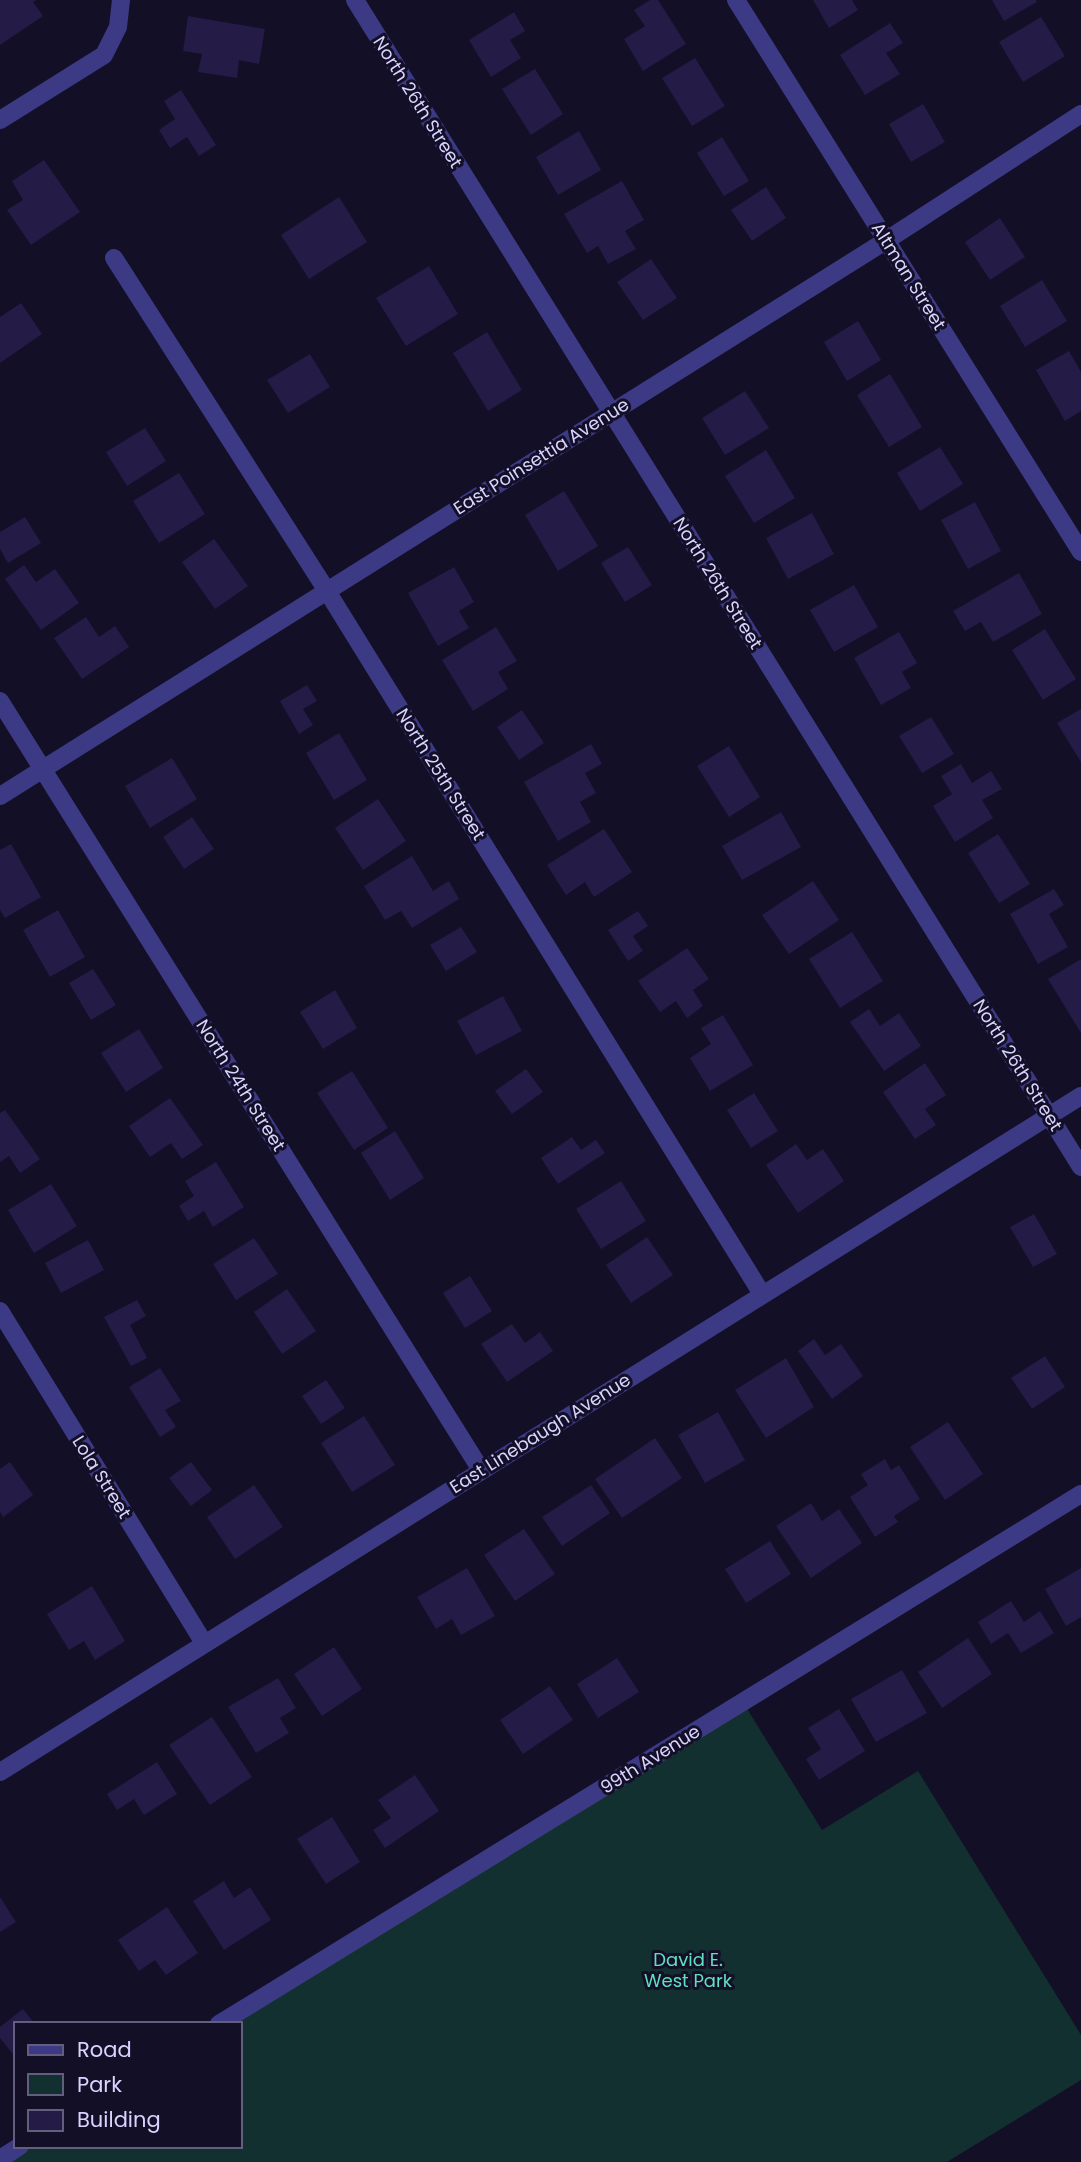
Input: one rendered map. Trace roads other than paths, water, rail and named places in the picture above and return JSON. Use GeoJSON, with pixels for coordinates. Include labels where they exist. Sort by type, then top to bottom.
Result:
{"type":"FeatureCollection","features":[{"type":"Feature","properties":{"kind":"street"},"geometry":{"type":"LineString","coordinates":[[0,120],[104,55],[118,27],[121,0]]}},
{"type":"Feature","properties":{"kind":"street","name":"North 26th Street"},"geometry":{"type":"LineString","coordinates":[[355,0],[1081,1167]]}},
{"type":"Feature","properties":{"kind":"street","name":"Altman Street"},"geometry":{"type":"LineString","coordinates":[[736,0],[1081,552]]}},
{"type":"Feature","properties":{"kind":"street","name":"East Poinsettia Avenue"},"geometry":{"type":"LineString","coordinates":[[0,796],[887,240],[1081,114]]}},
{"type":"Feature","properties":{"kind":"street","name":"North 25th Street"},"geometry":{"type":"LineString","coordinates":[[114,258],[327,590],[762,1294]]}},
{"type":"Feature","properties":{"kind":"street","name":"North 24th Street"},"geometry":{"type":"LineString","coordinates":[[0,701],[481,1470]]}},
{"type":"Feature","properties":{"kind":"street","name":"East Linebaugh Avenue"},"geometry":{"type":"LineString","coordinates":[[0,1772],[1081,1096]]}},
{"type":"Feature","properties":{"kind":"street","name":"Lola Street"},"geometry":{"type":"LineString","coordinates":[[0,1311],[204,1643]]}},
{"type":"Feature","properties":{"kind":"street","name":"99th Avenue"},"geometry":{"type":"LineString","coordinates":[[222,2022],[1081,1494]]}},
{"type":"Feature","properties":{"kind":"street"},"geometry":{"type":"LineString","coordinates":[[0,2159],[17,2148]]}},
{"type":"Feature","properties":{"kind":"park label","name":"David E. West Park"},"geometry":{"type":"Point","coordinates":[688,1969]}}]}
